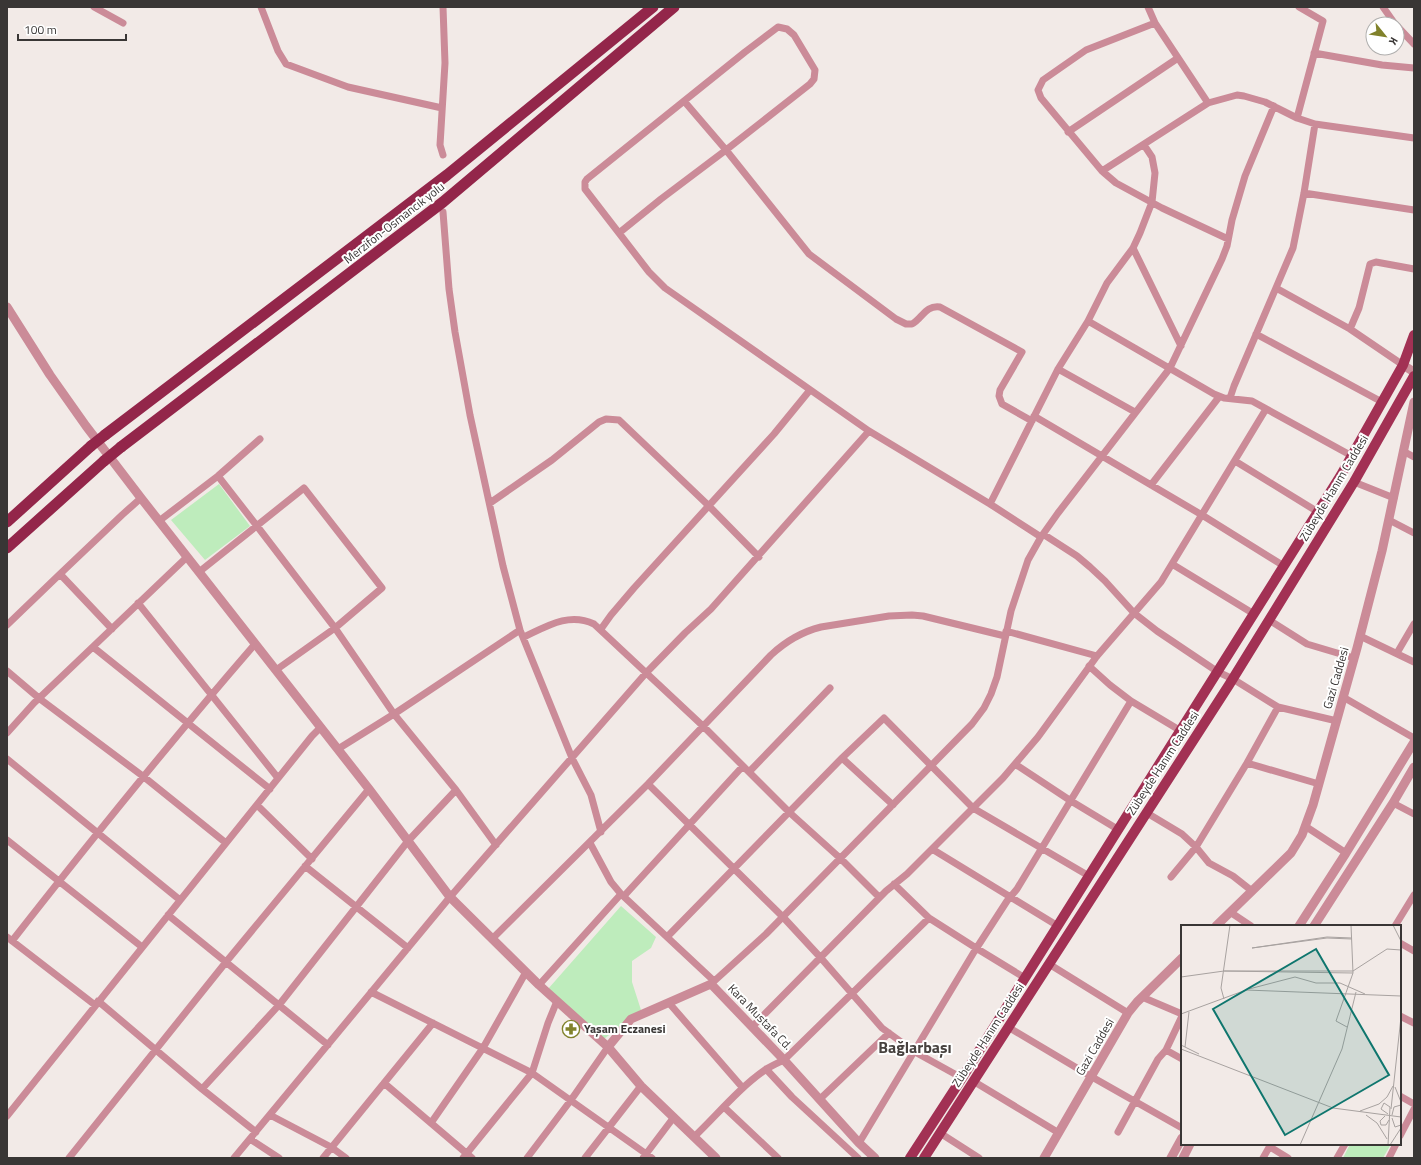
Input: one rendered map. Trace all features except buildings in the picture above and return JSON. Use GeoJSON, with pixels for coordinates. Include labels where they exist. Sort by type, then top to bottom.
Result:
{"type":"FeatureCollection","features":[{"type":"Feature","properties":{"kind":"highway","name":"Merzifon-Osmancık yolu"},"geometry":{"type":"LineString","coordinates":[[7,522],[91,446],[447,175],[653,7]]}},
{"type":"Feature","properties":{"kind":"highway","name":"Merzifon-Osmancık yolu"},"geometry":{"type":"LineString","coordinates":[[7,548],[104,461],[443,202],[674,7]]}},
{"type":"Feature","properties":{"kind":"main road"},"geometry":{"type":"LineString","coordinates":[[910,1158],[1058,926],[1318,512],[1352,456],[1403,365],[1414,335]]}},
{"type":"Feature","properties":{"kind":"main road","name":"Zübeyde Hanım Caddesi"},"geometry":{"type":"LineString","coordinates":[[924,1158],[1233,679],[1354,482],[1414,376]]}},
{"type":"Feature","properties":{"kind":"street"},"geometry":{"type":"LineString","coordinates":[[94,7],[123,23]]}},
{"type":"Feature","properties":{"kind":"street"},"geometry":{"type":"LineString","coordinates":[[261,7],[278,51],[286,64],[348,87],[442,108]]}},
{"type":"Feature","properties":{"kind":"street"},"geometry":{"type":"LineString","coordinates":[[443,7],[445,63],[440,145],[443,155]]}},
{"type":"Feature","properties":{"kind":"street"},"geometry":{"type":"LineString","coordinates":[[1148,7],[1155,23],[1208,102]]}},
{"type":"Feature","properties":{"kind":"street"},"geometry":{"type":"LineString","coordinates":[[1297,118],[1323,21],[1299,7]]}},
{"type":"Feature","properties":{"kind":"street"},"geometry":{"type":"LineString","coordinates":[[1383,7],[1390,16]]}},
{"type":"Feature","properties":{"kind":"street"},"geometry":{"type":"LineString","coordinates":[[1155,23],[1086,50],[1040,83],[1038,90],[1041,98],[1068,132],[1102,172],[1116,183],[1228,239]]}},
{"type":"Feature","properties":{"kind":"street"},"geometry":{"type":"LineString","coordinates":[[620,233],[810,84],[814,79],[815,70],[794,35],[787,29],[778,27],[585,182],[585,189],[649,272],[665,288],[869,431],[1077,556],[1105,580],[1134,613],[1157,632],[1218,672],[1233,679],[1278,706],[1336,721]]}},
{"type":"Feature","properties":{"kind":"street"},"geometry":{"type":"LineString","coordinates":[[1405,34],[1414,44]]}},
{"type":"Feature","properties":{"kind":"street"},"geometry":{"type":"LineString","coordinates":[[1314,53],[1382,65],[1414,68]]}},
{"type":"Feature","properties":{"kind":"street"},"geometry":{"type":"LineString","coordinates":[[1068,132],[1178,58]]}},
{"type":"Feature","properties":{"kind":"street"},"geometry":{"type":"LineString","coordinates":[[1102,172],[1208,102],[1237,95],[1250,97],[1274,106],[1297,118],[1315,124],[1414,138]]}},
{"type":"Feature","properties":{"kind":"street"},"geometry":{"type":"LineString","coordinates":[[684,101],[726,150],[809,254],[896,319],[906,324],[912,324],[930,308],[940,307],[1022,352],[1000,390],[999,399],[1004,405],[1033,418],[1102,455],[1284,566]]}},
{"type":"Feature","properties":{"kind":"street"},"geometry":{"type":"LineString","coordinates":[[590,843],[611,882],[713,982],[782,917],[972,724],[984,708],[997,677],[1011,611],[1028,560],[1042,535],[1170,368],[1181,346],[1222,259],[1227,246],[1232,220],[1245,176],[1274,106]]}},
{"type":"Feature","properties":{"kind":"street"},"geometry":{"type":"LineString","coordinates":[[1230,398],[1293,248],[1304,193],[1315,124]]}},
{"type":"Feature","properties":{"kind":"street"},"geometry":{"type":"LineString","coordinates":[[990,504],[1058,369],[1088,321],[1107,283],[1133,248],[1140,233],[1152,202],[1154,181],[1154,165],[1152,157],[1144,145]]}},
{"type":"Feature","properties":{"kind":"street"},"geometry":{"type":"LineString","coordinates":[[1304,193],[1414,210]]}},
{"type":"Feature","properties":{"kind":"street"},"geometry":{"type":"LineString","coordinates":[[443,212],[449,289],[455,332],[470,415],[503,566],[522,634],[572,758],[591,795],[601,832]]}},
{"type":"Feature","properties":{"kind":"street"},"geometry":{"type":"LineString","coordinates":[[1133,248],[1181,346]]}},
{"type":"Feature","properties":{"kind":"street"},"geometry":{"type":"LineString","coordinates":[[1350,329],[1359,308],[1370,264],[1376,262],[1414,269]]}},
{"type":"Feature","properties":{"kind":"street"},"geometry":{"type":"LineString","coordinates":[[1276,288],[1350,329],[1414,372]]}},
{"type":"Feature","properties":{"kind":"street"},"geometry":{"type":"LineString","coordinates":[[7,307],[54,381],[140,498],[321,727],[450,897],[539,985],[608,1047],[641,1086],[716,1158]]}},
{"type":"Feature","properties":{"kind":"street"},"geometry":{"type":"LineString","coordinates":[[1088,321],[1219,396],[1252,401],[1352,456]]}},
{"type":"Feature","properties":{"kind":"street"},"geometry":{"type":"LineString","coordinates":[[1256,334],[1382,402]]}},
{"type":"Feature","properties":{"kind":"street"},"geometry":{"type":"LineString","coordinates":[[1058,369],[1135,412]]}},
{"type":"Feature","properties":{"kind":"street"},"geometry":{"type":"LineString","coordinates":[[601,630],[611,614],[774,434],[810,390]]}},
{"type":"Feature","properties":{"kind":"street"},"geometry":{"type":"LineString","coordinates":[[1151,485],[1219,396]]}},
{"type":"Feature","properties":{"kind":"street","name":"Gazi Caddesi"},"geometry":{"type":"LineString","coordinates":[[1217,925],[1291,854],[1302,835],[1319,784],[1382,551],[1414,402]]}},
{"type":"Feature","properties":{"kind":"street"},"geometry":{"type":"LineString","coordinates":[[752,1027],[879,897],[932,849],[1003,778],[1038,737],[1089,666],[1161,582],[1266,409]]}},
{"type":"Feature","properties":{"kind":"street"},"geometry":{"type":"LineString","coordinates":[[490,503],[552,460],[599,422],[606,419],[618,420],[709,506],[759,557]]}},
{"type":"Feature","properties":{"kind":"street"},"geometry":{"type":"LineString","coordinates":[[234,1158],[450,897],[646,673],[685,632],[711,609],[759,557],[869,431]]}},
{"type":"Feature","properties":{"kind":"street"},"geometry":{"type":"LineString","coordinates":[[159,521],[218,476],[260,439]]}},
{"type":"Feature","properties":{"kind":"street"},"geometry":{"type":"LineString","coordinates":[[1403,451],[1414,457]]}},
{"type":"Feature","properties":{"kind":"street"},"geometry":{"type":"LineString","coordinates":[[1235,461],[1318,512]]}},
{"type":"Feature","properties":{"kind":"street"},"geometry":{"type":"LineString","coordinates":[[218,476],[335,628],[394,714],[456,790],[496,845]]}},
{"type":"Feature","properties":{"kind":"street"},"geometry":{"type":"LineString","coordinates":[[1354,482],[1394,498]]}},
{"type":"Feature","properties":{"kind":"street"},"geometry":{"type":"LineString","coordinates":[[199,572],[304,488],[382,588],[335,628],[276,670]]}},
{"type":"Feature","properties":{"kind":"street"},"geometry":{"type":"LineString","coordinates":[[7,625],[140,498]]}},
{"type":"Feature","properties":{"kind":"street"},"geometry":{"type":"LineString","coordinates":[[1389,520],[1414,533]]}},
{"type":"Feature","properties":{"kind":"street"},"geometry":{"type":"LineString","coordinates":[[7,733],[40,698],[187,557]]}},
{"type":"Feature","properties":{"kind":"street"},"geometry":{"type":"LineString","coordinates":[[1172,564],[1254,614]]}},
{"type":"Feature","properties":{"kind":"street"},"geometry":{"type":"LineString","coordinates":[[60,574],[112,629]]}},
{"type":"Feature","properties":{"kind":"street"},"geometry":{"type":"LineString","coordinates":[[138,603],[278,778]]}},
{"type":"Feature","properties":{"kind":"street"},"geometry":{"type":"LineString","coordinates":[[492,939],[601,832],[704,727],[778,648],[794,637],[812,629],[884,617],[912,615],[1006,634],[1097,656]]}},
{"type":"Feature","properties":{"kind":"street"},"geometry":{"type":"LineString","coordinates":[[338,749],[522,634],[573,619],[587,621],[601,630],[704,727],[788,812],[879,897]]}},
{"type":"Feature","properties":{"kind":"street"},"geometry":{"type":"LineString","coordinates":[[1269,620],[1307,644],[1354,658]]}},
{"type":"Feature","properties":{"kind":"street"},"geometry":{"type":"LineString","coordinates":[[1397,653],[1414,624]]}},
{"type":"Feature","properties":{"kind":"street"},"geometry":{"type":"LineString","coordinates":[[1360,636],[1414,662]]}},
{"type":"Feature","properties":{"kind":"street"},"geometry":{"type":"LineString","coordinates":[[255,644],[187,723],[144,777],[97,832],[59,881],[8,939],[97,1003],[256,1132]]}},
{"type":"Feature","properties":{"kind":"street"},"geometry":{"type":"LineString","coordinates":[[93,647],[270,789]]}},
{"type":"Feature","properties":{"kind":"street"},"geometry":{"type":"LineString","coordinates":[[1089,666],[1131,701],[1181,731]]}},
{"type":"Feature","properties":{"kind":"street"},"geometry":{"type":"LineString","coordinates":[[7,672],[144,777],[226,843]]}},
{"type":"Feature","properties":{"kind":"street"},"geometry":{"type":"LineString","coordinates":[[539,985],[690,826],[746,769],[830,688]]}},
{"type":"Feature","properties":{"kind":"street"},"geometry":{"type":"LineString","coordinates":[[1343,697],[1414,738]]}},
{"type":"Feature","properties":{"kind":"street"},"geometry":{"type":"LineString","coordinates":[[859,1143],[915,1052],[976,948],[1017,889],[1131,701]]}},
{"type":"Feature","properties":{"kind":"street"},"geometry":{"type":"LineString","coordinates":[[1171,877],[1196,847],[1247,763],[1278,706]]}},
{"type":"Feature","properties":{"kind":"street"},"geometry":{"type":"LineString","coordinates":[[667,936],[788,812],[884,718],[973,808],[1089,876]]}},
{"type":"Feature","properties":{"kind":"street"},"geometry":{"type":"LineString","coordinates":[[7,1116],[278,778],[321,727]]}},
{"type":"Feature","properties":{"kind":"street"},"geometry":{"type":"LineString","coordinates":[[1300,925],[1414,742]]}},
{"type":"Feature","properties":{"kind":"street"},"geometry":{"type":"LineString","coordinates":[[842,758],[893,805]]}},
{"type":"Feature","properties":{"kind":"street"},"geometry":{"type":"LineString","coordinates":[[7,759],[180,900]]}},
{"type":"Feature","properties":{"kind":"street"},"geometry":{"type":"LineString","coordinates":[[1247,763],[1319,784]]}},
{"type":"Feature","properties":{"kind":"street"},"geometry":{"type":"LineString","coordinates":[[1015,764],[1070,801],[1118,830]]}},
{"type":"Feature","properties":{"kind":"street"},"geometry":{"type":"LineString","coordinates":[[1315,925],[1393,803],[1414,767]]}},
{"type":"Feature","properties":{"kind":"street"},"geometry":{"type":"LineString","coordinates":[[648,784],[782,917],[820,957],[882,1028],[915,1052],[962,1078]]}},
{"type":"Feature","properties":{"kind":"street"},"geometry":{"type":"LineString","coordinates":[[69,1158],[226,962],[369,789]]}},
{"type":"Feature","properties":{"kind":"street"},"geometry":{"type":"LineString","coordinates":[[202,1089],[279,1005],[408,841],[456,790]]}},
{"type":"Feature","properties":{"kind":"street"},"geometry":{"type":"LineString","coordinates":[[1393,803],[1414,814]]}},
{"type":"Feature","properties":{"kind":"street"},"geometry":{"type":"LineString","coordinates":[[257,805],[312,859]]}},
{"type":"Feature","properties":{"kind":"street"},"geometry":{"type":"LineString","coordinates":[[1147,813],[1182,834],[1196,847],[1209,863],[1233,876],[1252,891]]}},
{"type":"Feature","properties":{"kind":"street"},"geometry":{"type":"LineString","coordinates":[[1305,826],[1346,853]]}},
{"type":"Feature","properties":{"kind":"street"},"geometry":{"type":"LineString","coordinates":[[7,840],[142,947]]}},
{"type":"Feature","properties":{"kind":"street"},"geometry":{"type":"LineString","coordinates":[[932,849],[1058,926]]}},
{"type":"Feature","properties":{"kind":"street"},"geometry":{"type":"LineString","coordinates":[[305,866],[408,948]]}},
{"type":"Feature","properties":{"kind":"street"},"geometry":{"type":"LineString","coordinates":[[894,884],[929,918],[1025,978]]}},
{"type":"Feature","properties":{"kind":"street"},"geometry":{"type":"LineString","coordinates":[[1396,925],[1414,895]]}},
{"type":"Feature","properties":{"kind":"street"},"geometry":{"type":"LineString","coordinates":[[1230,912],[1250,925]]}},
{"type":"Feature","properties":{"kind":"street"},"geometry":{"type":"LineString","coordinates":[[168,915],[328,1044]]}},
{"type":"Feature","properties":{"kind":"street"},"geometry":{"type":"LineString","coordinates":[[694,1137],[742,1088],[766,1069],[784,1060],[929,918]]}},
{"type":"Feature","properties":{"kind":"street"},"geometry":{"type":"LineString","coordinates":[[1401,944],[1414,951]]}},
{"type":"Feature","properties":{"kind":"street","name":"Gazi Caddesi"},"geometry":{"type":"LineString","coordinates":[[1044,1158],[1128,1013],[1142,997],[1181,959]]}},
{"type":"Feature","properties":{"kind":"street"},"geometry":{"type":"LineString","coordinates":[[1049,964],[1128,1013]]}},
{"type":"Feature","properties":{"kind":"street"},"geometry":{"type":"LineString","coordinates":[[431,1123],[483,1048],[526,972]]}},
{"type":"Feature","properties":{"kind":"street","name":"Kara Mustafa Cd."},"geometry":{"type":"LineString","coordinates":[[608,1047],[631,1019],[713,982],[752,1027],[874,1158]]}},
{"type":"Feature","properties":{"kind":"street"},"geometry":{"type":"LineString","coordinates":[[371,992],[532,1073],[609,1127],[647,1156],[674,1117]]}},
{"type":"Feature","properties":{"kind":"street"},"geometry":{"type":"LineString","coordinates":[[1142,997],[1181,1015]]}},
{"type":"Feature","properties":{"kind":"street"},"geometry":{"type":"LineString","coordinates":[[384,1083],[431,1123],[467,1157],[532,1073],[548,1023],[557,1002]]}},
{"type":"Feature","properties":{"kind":"street"},"geometry":{"type":"LineString","coordinates":[[669,1002],[742,1088]]}},
{"type":"Feature","properties":{"kind":"street"},"geometry":{"type":"LineString","coordinates":[[1401,1016],[1414,1023]]}},
{"type":"Feature","properties":{"kind":"street"},"geometry":{"type":"LineString","coordinates":[[1118,1132],[1158,1059],[1166,1050],[1181,1017]]}},
{"type":"Feature","properties":{"kind":"street"},"geometry":{"type":"LineString","coordinates":[[323,1158],[433,1023]]}},
{"type":"Feature","properties":{"kind":"street"},"geometry":{"type":"LineString","coordinates":[[1008,1027],[1181,1127]]}},
{"type":"Feature","properties":{"kind":"street"},"geometry":{"type":"LineString","coordinates":[[820,1100],[889,1033]]}},
{"type":"Feature","properties":{"kind":"street"},"geometry":{"type":"LineString","coordinates":[[527,1158],[571,1100],[608,1047]]}},
{"type":"Feature","properties":{"kind":"street"},"geometry":{"type":"LineString","coordinates":[[1166,1050],[1181,1058]]}},
{"type":"Feature","properties":{"kind":"street"},"geometry":{"type":"LineString","coordinates":[[766,1069],[792,1097],[858,1158]]}},
{"type":"Feature","properties":{"kind":"street"},"geometry":{"type":"LineString","coordinates":[[974,1081],[1059,1133]]}},
{"type":"Feature","properties":{"kind":"street"},"geometry":{"type":"LineString","coordinates":[[585,1158],[641,1086]]}},
{"type":"Feature","properties":{"kind":"street"},"geometry":{"type":"LineString","coordinates":[[1401,1097],[1414,1104]]}},
{"type":"Feature","properties":{"kind":"street"},"geometry":{"type":"LineString","coordinates":[[724,1107],[778,1158]]}},
{"type":"Feature","properties":{"kind":"street"},"geometry":{"type":"LineString","coordinates":[[1401,1134],[1414,1109]]}},
{"type":"Feature","properties":{"kind":"street"},"geometry":{"type":"LineString","coordinates":[[270,1115],[331,1147],[346,1158]]}},
{"type":"Feature","properties":{"kind":"street"},"geometry":{"type":"LineString","coordinates":[[940,1133],[979,1158]]}},
{"type":"Feature","properties":{"kind":"street"},"geometry":{"type":"LineString","coordinates":[[250,1139],[279,1158]]}},
{"type":"Feature","properties":{"kind":"street"},"geometry":{"type":"LineString","coordinates":[[1171,1158],[1181,1140]]}},
{"type":"Feature","properties":{"kind":"street"},"geometry":{"type":"LineString","coordinates":[[1183,1158],[1190,1145]]}},
{"type":"Feature","properties":{"kind":"street"},"geometry":{"type":"LineString","coordinates":[[1263,1158],[1271,1145],[1288,1158]]}},
{"type":"Feature","properties":{"kind":"street"},"geometry":{"type":"LineString","coordinates":[[1337,1158],[1344,1145]]}},
{"type":"Feature","properties":{"kind":"street"},"geometry":{"type":"LineString","coordinates":[[1389,1158],[1396,1145]]}},
{"type":"Feature","properties":{"kind":"green space"},"geometry":{"type":"Polygon","coordinates":[[[219,484],[250,526],[205,560],[171,520],[219,484]]]}},
{"type":"Feature","properties":{"kind":"green space"},"geometry":{"type":"Polygon","coordinates":[[[621,906],[656,937],[651,948],[632,961],[632,982],[641,1010],[604,1039],[548,989],[621,906]]]}},
{"type":"Feature","properties":{"kind":"green space"},"geometry":{"type":"Polygon","coordinates":[[[1350,1145],[1390,1145],[1383,1158],[1343,1158],[1350,1145]]]}},
{"type":"Feature","properties":{"kind":"place","name":"Yaşam Eczanesi"},"geometry":{"type":"Point","coordinates":[571,1029]}},
{"type":"Feature","properties":{"kind":"district","name":"Bağlarbaşı"},"geometry":{"type":"Point","coordinates":[915,1047]}}]}
